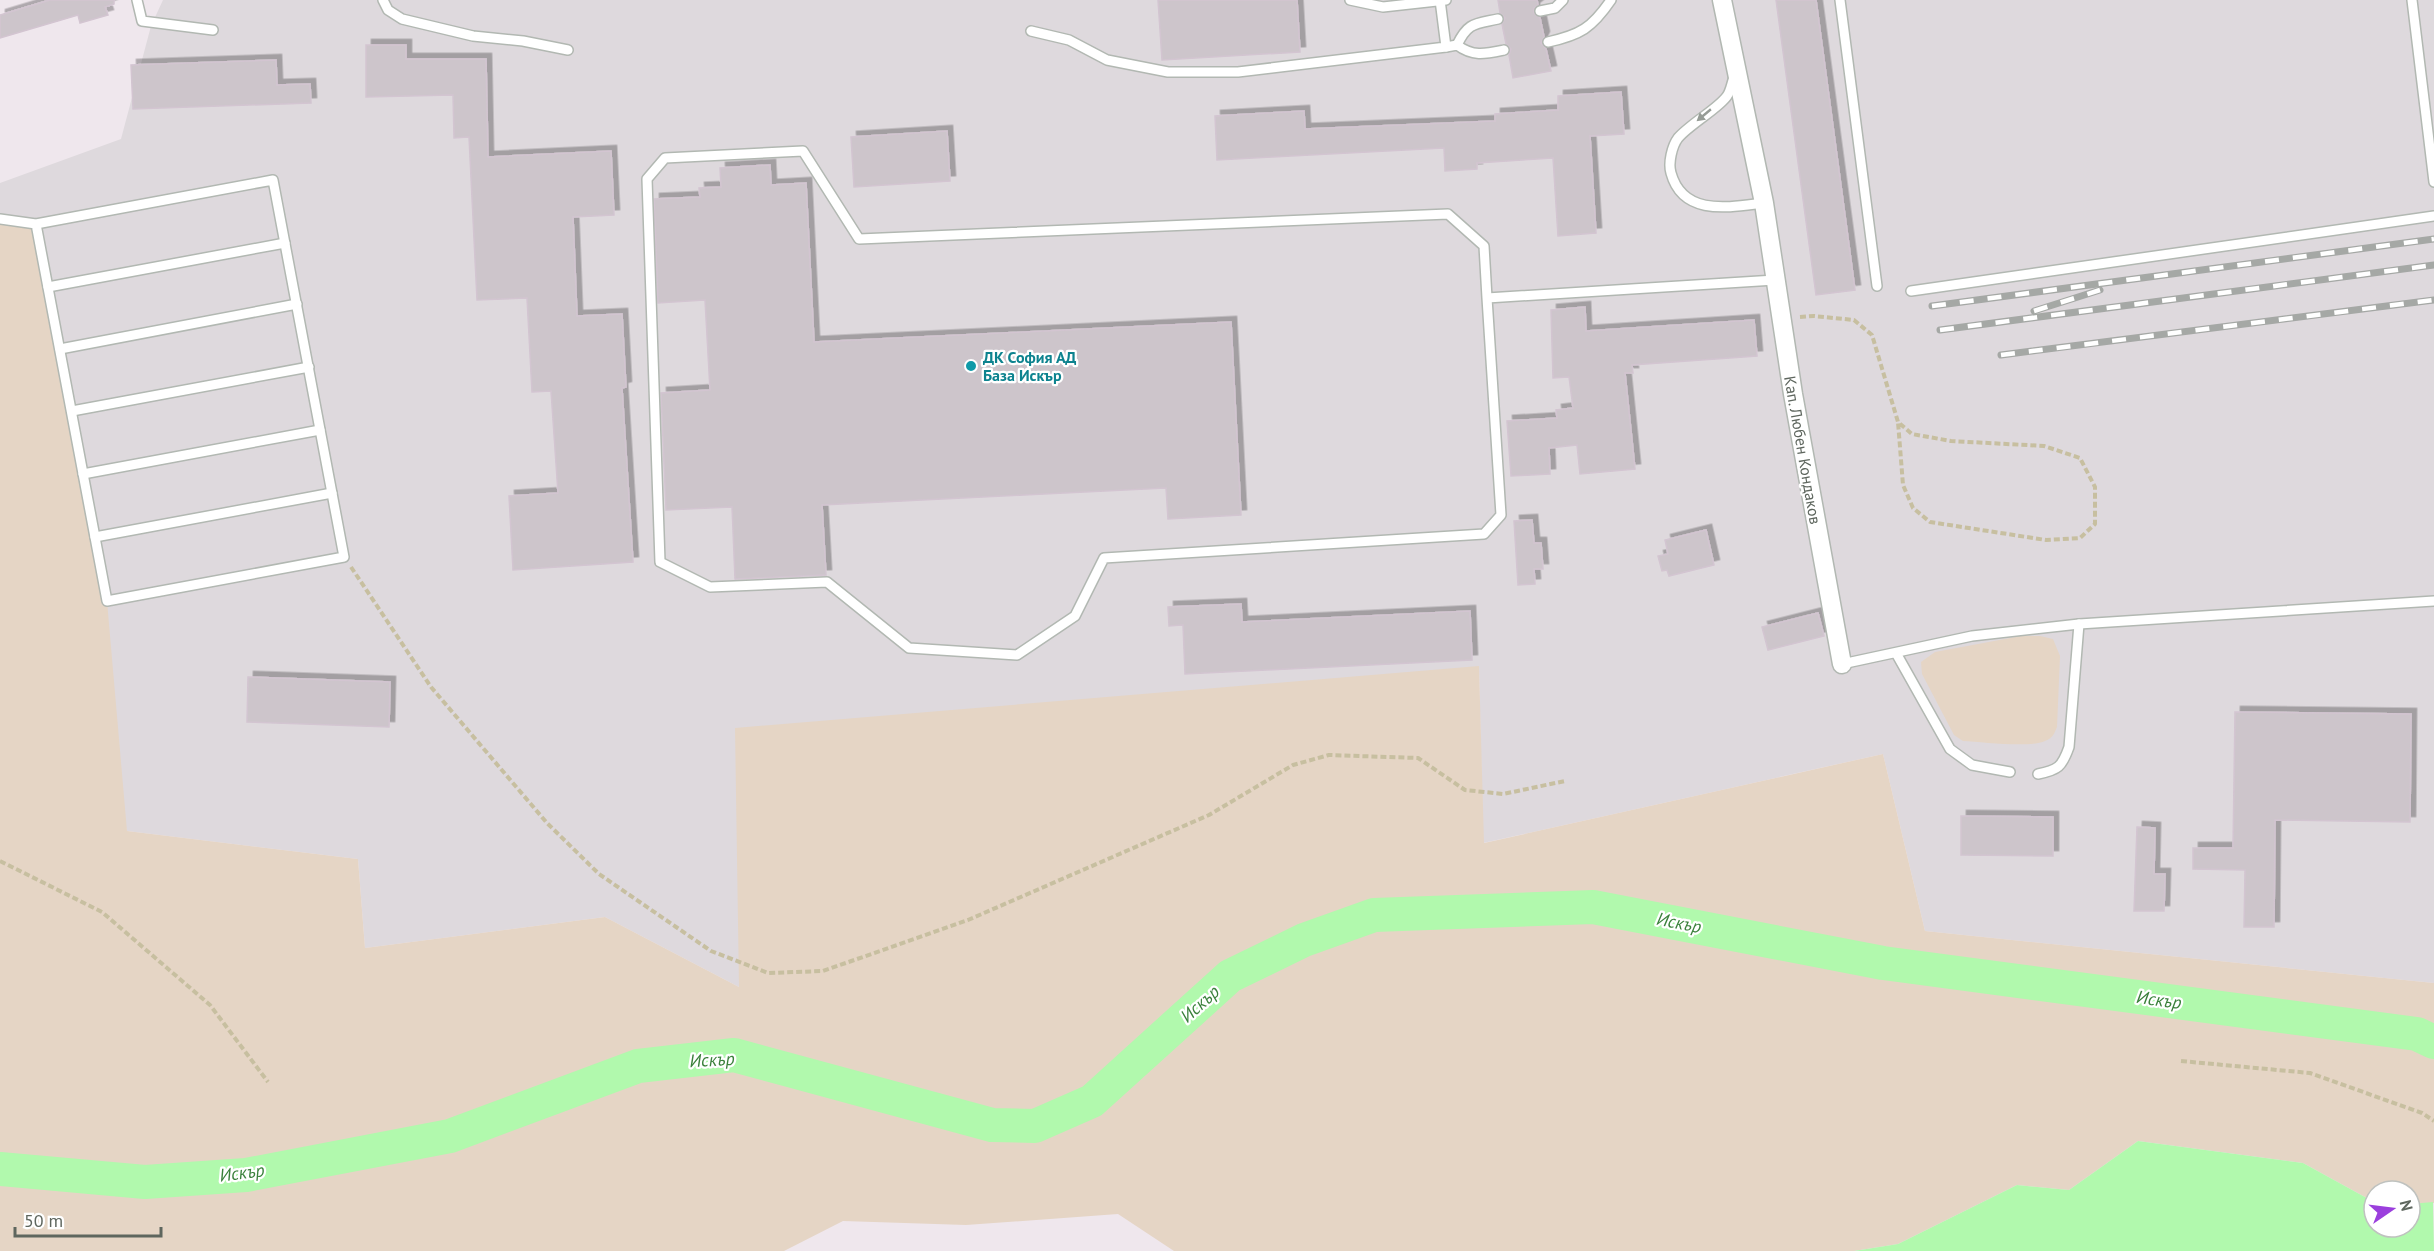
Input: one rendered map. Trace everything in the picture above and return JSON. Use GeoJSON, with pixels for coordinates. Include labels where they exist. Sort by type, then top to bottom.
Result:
{"type":"FeatureCollection","features":[{"type":"Feature","properties":{"kind":"street","name":"Кап. Любен Кондаков"},"geometry":{"type":"LineString","coordinates":[[1722,0],[1764,203],[1774,280],[1842,664]]}},
{"type":"Feature","properties":{"kind":"lane"},"geometry":{"type":"LineString","coordinates":[[137,0],[142,21],[213,30]]}},
{"type":"Feature","properties":{"kind":"lane"},"geometry":{"type":"LineString","coordinates":[[383,0],[388,10],[402,19],[473,36],[523,41],[568,50]]}},
{"type":"Feature","properties":{"kind":"lane"},"geometry":{"type":"LineString","coordinates":[[1350,0],[1383,8],[1442,0],[1446,47]]}},
{"type":"Feature","properties":{"kind":"lane"},"geometry":{"type":"LineString","coordinates":[[1540,11],[1555,8],[1563,0]]}},
{"type":"Feature","properties":{"kind":"lane"},"geometry":{"type":"LineString","coordinates":[[1548,42],[1574,36],[1586,29],[1611,0]]}},
{"type":"Feature","properties":{"kind":"lane"},"geometry":{"type":"LineString","coordinates":[[1840,0],[1877,286]]}},
{"type":"Feature","properties":{"kind":"lane"},"geometry":{"type":"LineString","coordinates":[[2412,0],[2434,182]]}},
{"type":"Feature","properties":{"kind":"lane"},"geometry":{"type":"LineString","coordinates":[[1457,45],[1464,30],[1498,19]]}},
{"type":"Feature","properties":{"kind":"lane"},"geometry":{"type":"LineString","coordinates":[[1031,31],[1069,40],[1107,60],[1168,72],[1238,72],[1457,45],[1467,53],[1481,55],[1504,50]]}},
{"type":"Feature","properties":{"kind":"lane"},"geometry":{"type":"LineString","coordinates":[[1737,70],[1726,97],[1677,140],[1670,169],[1674,185],[1683,196],[1715,208],[1764,203]]}},
{"type":"Feature","properties":{"kind":"lane"},"geometry":{"type":"LineString","coordinates":[[803,151],[859,239],[1448,214],[1484,246],[1487,298],[1501,515],[1484,534],[1104,558],[1075,616],[1017,655],[909,648],[827,582],[710,587],[660,562],[647,179],[665,158],[803,151]]}},
{"type":"Feature","properties":{"kind":"lane"},"geometry":{"type":"LineString","coordinates":[[0,219],[36,224],[273,180],[344,557],[107,601],[36,224]]}},
{"type":"Feature","properties":{"kind":"lane"},"geometry":{"type":"LineString","coordinates":[[1911,291],[2434,216]]}},
{"type":"Feature","properties":{"kind":"lane"},"geometry":{"type":"LineString","coordinates":[[48,287],[285,243]]}},
{"type":"Feature","properties":{"kind":"lane"},"geometry":{"type":"LineString","coordinates":[[1487,298],[1774,280]]}},
{"type":"Feature","properties":{"kind":"lane"},"geometry":{"type":"LineString","coordinates":[[60,349],[297,304]]}},
{"type":"Feature","properties":{"kind":"lane"},"geometry":{"type":"LineString","coordinates":[[72,411],[309,367]]}},
{"type":"Feature","properties":{"kind":"lane"},"geometry":{"type":"LineString","coordinates":[[83,474],[320,430]]}},
{"type":"Feature","properties":{"kind":"lane"},"geometry":{"type":"LineString","coordinates":[[95,537],[332,493]]}},
{"type":"Feature","properties":{"kind":"lane","name":"Кап. Любен Кондаков"},"geometry":{"type":"LineString","coordinates":[[1842,664],[1972,636],[2079,624],[2434,601]]}},
{"type":"Feature","properties":{"kind":"lane"},"geometry":{"type":"LineString","coordinates":[[2038,774],[2055,770],[2064,761],[2069,747],[2079,624]]}},
{"type":"Feature","properties":{"kind":"lane"},"geometry":{"type":"LineString","coordinates":[[1896,653],[1950,749],[1972,765],[2010,772]]}},
{"type":"Feature","properties":{"kind":"path"},"geometry":{"type":"LineString","coordinates":[[1781,318],[1814,316],[1854,320],[1872,335],[1898,422],[1903,485],[1912,508],[1930,522],[2046,540],[2080,538],[2095,524],[2095,487],[2080,458],[2044,446],[1951,441],[1912,434],[1898,422]]}},
{"type":"Feature","properties":{"kind":"path"},"geometry":{"type":"LineString","coordinates":[[344,557],[431,687],[547,823],[599,874],[711,951],[768,973],[823,971],[968,920],[1209,815],[1293,765],[1329,755],[1418,758],[1465,790],[1474,791],[1503,794],[1565,781]]}},
{"type":"Feature","properties":{"kind":"path"},"geometry":{"type":"LineString","coordinates":[[0,861],[102,912],[210,1005],[268,1082]]}},
{"type":"Feature","properties":{"kind":"path"},"geometry":{"type":"LineString","coordinates":[[2181,1060],[2310,1074],[2422,1113],[2434,1121]]}},
{"type":"Feature","properties":{"kind":"shaded area"},"geometry":{"type":"Polygon","coordinates":[[[163,0],[2434,0],[2434,983],[1925,931],[1883,754],[1483,843],[1479,667],[739,987],[605,917],[365,948],[358,859],[127,831],[0,423],[0,183],[121,139],[151,26],[163,0]]]}},
{"type":"Feature","properties":{"kind":"shaded area"},"geometry":{"type":"Polygon","coordinates":[[[0,219],[36,224],[107,601],[127,831],[358,859],[365,948],[605,917],[739,987],[735,728],[1479,666],[1484,843],[1883,754],[1925,931],[2434,983],[2434,1203],[2422,1204],[2422,1179],[2362,1179],[2362,1195],[2303,1163],[2138,1141],[2069,1190],[2017,1185],[1898,1244],[1854,1251],[1174,1251],[1118,1214],[966,1225],[843,1221],[784,1251],[0,1251],[0,219]]]}},
{"type":"Feature","properties":{"kind":"shaded area"},"geometry":{"type":"Polygon","coordinates":[[[2021,636],[2053,639],[2060,656],[2057,727],[2054,734],[2045,741],[2029,744],[1963,741],[1954,735],[1922,674],[1921,662],[1935,652],[2021,636]]]}},
{"type":"Feature","properties":{"kind":"shaded area"},"geometry":{"type":"Polygon","coordinates":[[[2138,1141],[2303,1163],[2362,1195],[2362,1239],[2422,1239],[2422,1203],[2433,1202],[2434,1251],[1854,1251],[1898,1244],[2017,1185],[2069,1190],[2138,1141]]]}},
{"type":"Feature","properties":{"kind":"building"},"geometry":{"type":"Polygon","coordinates":[[[50,0],[114,0],[114,4],[105,7],[108,15],[80,23],[78,15],[0,38],[0,15],[50,0]]]}},
{"type":"Feature","properties":{"kind":"building"},"geometry":{"type":"Polygon","coordinates":[[[1158,0],[1297,0],[1300,52],[1162,60],[1158,0]]]}},
{"type":"Feature","properties":{"kind":"building"},"geometry":{"type":"Polygon","coordinates":[[[1498,0],[1537,0],[1538,5],[1534,8],[1534,13],[1540,18],[1544,37],[1541,43],[1546,49],[1551,71],[1513,78],[1509,55],[1511,49],[1506,44],[1502,24],[1505,18],[1500,13],[1498,0]]]}},
{"type":"Feature","properties":{"kind":"building"},"geometry":{"type":"Polygon","coordinates":[[[1776,0],[1816,0],[1855,290],[1816,295],[1776,0]]]}},
{"type":"Feature","properties":{"kind":"building"},"geometry":{"type":"Polygon","coordinates":[[[366,45],[406,45],[406,59],[486,59],[488,157],[611,151],[614,215],[573,217],[577,316],[622,314],[626,387],[622,388],[633,562],[513,570],[509,496],[558,493],[551,391],[532,392],[527,298],[477,300],[469,137],[454,138],[453,95],[366,97],[366,45]]]}},
{"type":"Feature","properties":{"kind":"building"},"geometry":{"type":"Polygon","coordinates":[[[276,60],[277,85],[310,84],[311,103],[133,109],[131,65],[276,60]]]}},
{"type":"Feature","properties":{"kind":"building"},"geometry":{"type":"Polygon","coordinates":[[[1621,92],[1624,134],[1590,136],[1596,233],[1558,236],[1553,158],[1477,163],[1477,169],[1445,171],[1444,148],[1217,160],[1215,116],[1304,111],[1305,129],[1495,121],[1495,114],[1558,110],[1558,96],[1621,92]]]}},
{"type":"Feature","properties":{"kind":"building"},"geometry":{"type":"Polygon","coordinates":[[[947,131],[950,181],[854,187],[851,137],[947,131]]]}},
{"type":"Feature","properties":{"kind":"building","name":"ДК София АД База Искър"},"geometry":{"type":"Polygon","coordinates":[[[770,165],[771,185],[806,183],[814,342],[1231,322],[1241,515],[1168,519],[1166,488],[822,505],[826,575],[735,579],[732,507],[666,510],[661,393],[710,390],[705,300],[658,303],[654,199],[700,197],[699,188],[721,187],[720,168],[770,165]]]}},
{"type":"Feature","properties":{"kind":"building"},"geometry":{"type":"Polygon","coordinates":[[[1585,307],[1586,331],[1754,320],[1757,356],[1632,365],[1633,373],[1625,373],[1635,469],[1580,474],[1577,445],[1549,448],[1550,474],[1511,476],[1507,421],[1557,418],[1556,410],[1573,408],[1569,377],[1553,378],[1551,310],[1585,307]]]}},
{"type":"Feature","properties":{"kind":"building"},"geometry":{"type":"Polygon","coordinates":[[[1532,520],[1534,543],[1541,543],[1543,569],[1534,569],[1535,584],[1518,585],[1514,521],[1532,520]]]}},
{"type":"Feature","properties":{"kind":"building"},"geometry":{"type":"Polygon","coordinates":[[[1706,530],[1714,565],[1669,576],[1667,570],[1662,571],[1658,556],[1668,554],[1665,540],[1706,530]]]}},
{"type":"Feature","properties":{"kind":"building"},"geometry":{"type":"Polygon","coordinates":[[[1241,604],[1242,622],[1470,611],[1472,660],[1185,674],[1183,625],[1169,626],[1168,607],[1241,604]]]}},
{"type":"Feature","properties":{"kind":"building"},"geometry":{"type":"Polygon","coordinates":[[[1818,613],[1824,636],[1768,650],[1762,627],[1818,613]]]}},
{"type":"Feature","properties":{"kind":"building"},"geometry":{"type":"Polygon","coordinates":[[[248,677],[390,682],[389,727],[247,722],[248,677]]]}},
{"type":"Feature","properties":{"kind":"building"},"geometry":{"type":"Polygon","coordinates":[[[2235,712],[2411,714],[2410,822],[2275,820],[2274,927],[2244,927],[2245,870],[2193,869],[2193,848],[2233,848],[2235,712]]]}},
{"type":"Feature","properties":{"kind":"building"},"geometry":{"type":"Polygon","coordinates":[[[1961,816],[2053,817],[2053,856],[1961,855],[1961,816]]]}},
{"type":"Feature","properties":{"kind":"building"},"geometry":{"type":"Polygon","coordinates":[[[2137,827],[2155,828],[2154,874],[2165,874],[2164,911],[2134,911],[2137,827]]]}},
{"type":"Feature","properties":{"kind":"waterway","name":"Искър"},"geometry":{"type":"LineString","coordinates":[[0,1169],[145,1182],[246,1175],[450,1136],[638,1066],[734,1055],[992,1125],[1035,1126],[1092,1101],[1230,976],[1304,940],[1374,915],[1593,907],[1883,963],[2417,1034],[2434,1042]]}},
{"type":"Feature","properties":{"kind":"railway"},"geometry":{"type":"LineString","coordinates":[[1932,306],[2434,239]]}},
{"type":"Feature","properties":{"kind":"railway"},"geometry":{"type":"LineString","coordinates":[[1940,330],[2434,265]]}},
{"type":"Feature","properties":{"kind":"railway"},"geometry":{"type":"LineString","coordinates":[[2034,311],[2100,290]]}},
{"type":"Feature","properties":{"kind":"railway"},"geometry":{"type":"LineString","coordinates":[[2001,355],[2434,300]]}},
{"type":"Feature","properties":{"kind":"place","name":"ДК София АД База Искър"},"geometry":{"type":"Point","coordinates":[971,366]}}]}
